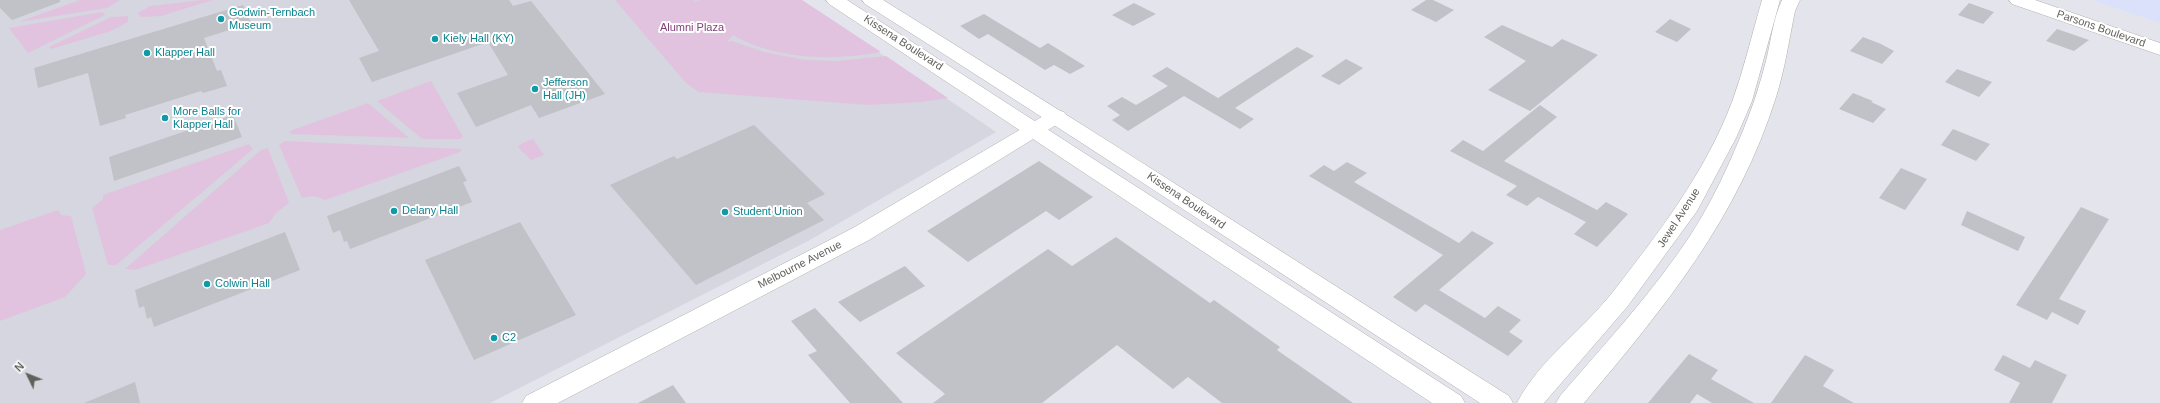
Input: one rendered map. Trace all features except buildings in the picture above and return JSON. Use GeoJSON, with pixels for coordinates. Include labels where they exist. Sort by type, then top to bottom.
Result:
{"type":"FeatureCollection","features":[{"type":"Feature","properties":{"kind":"street","name":"Kissena Boulevard"},"geometry":{"type":"LineString","coordinates":[[835,0],[1452,403]]}},
{"type":"Feature","properties":{"kind":"street","name":"Kissena Boulevard"},"geometry":{"type":"LineString","coordinates":[[871,0],[1058,116],[1228,229],[1500,403]]}},
{"type":"Feature","properties":{"kind":"street","name":"Jewel Avenue"},"geometry":{"type":"LineString","coordinates":[[1530,403],[1542,386],[1619,301],[1686,211],[1726,138],[1742,101],[1771,0]]}},
{"type":"Feature","properties":{"kind":"street"},"geometry":{"type":"LineString","coordinates":[[1569,403],[1634,328],[1686,258],[1732,178],[1763,107],[1786,11],[1791,0]]}},
{"type":"Feature","properties":{"kind":"street","name":"Parsons Boulevard"},"geometry":{"type":"LineString","coordinates":[[2018,0],[2160,49]]}},
{"type":"Feature","properties":{"kind":"street","name":"Parsons Boulevard"},"geometry":{"type":"LineString","coordinates":[[2059,0],[2160,34]]}},
{"type":"Feature","properties":{"kind":"street","name":"Melbourne Avenue"},"geometry":{"type":"LineString","coordinates":[[535,403],[861,234],[1058,116]]}},
{"type":"Feature","properties":{"kind":"shaded area"},"geometry":{"type":"Polygon","coordinates":[[[0,0],[802,0],[996,132],[810,240],[490,403],[0,403],[0,0]]]}},
{"type":"Feature","properties":{"kind":"shaded area"},"geometry":{"type":"Polygon","coordinates":[[[2091,0],[2160,0],[2160,23],[2091,0]]]}},
{"type":"Feature","properties":{"kind":"green space"},"geometry":{"type":"Polygon","coordinates":[[[80,0],[120,0],[107,8],[18,22],[80,0]]]}},
{"type":"Feature","properties":{"kind":"green space"},"geometry":{"type":"Polygon","coordinates":[[[213,0],[161,16],[141,17],[138,13],[150,6],[213,0]]]}},
{"type":"Feature","properties":{"kind":"green space","name":"Alumni Plaza"},"geometry":{"type":"Polygon","coordinates":[[[615,0],[695,0],[694,2],[701,0],[802,0],[881,52],[844,57],[806,56],[786,54],[768,49],[733,35],[727,42],[732,41],[764,52],[805,60],[837,61],[886,56],[948,98],[921,102],[868,105],[699,92],[686,83],[615,0]]]}},
{"type":"Feature","properties":{"kind":"green space"},"geometry":{"type":"Polygon","coordinates":[[[102,12],[105,15],[28,53],[9,28],[102,12]]]}},
{"type":"Feature","properties":{"kind":"green space"},"geometry":{"type":"Polygon","coordinates":[[[128,16],[128,22],[111,31],[51,49],[49,47],[111,17],[128,16]]]}},
{"type":"Feature","properties":{"kind":"green space"},"geometry":{"type":"Polygon","coordinates":[[[431,81],[463,137],[459,139],[422,139],[377,101],[431,81]]]}},
{"type":"Feature","properties":{"kind":"green space"},"geometry":{"type":"Polygon","coordinates":[[[368,103],[409,138],[291,134],[290,131],[368,103]]]}},
{"type":"Feature","properties":{"kind":"green space"},"geometry":{"type":"Polygon","coordinates":[[[533,139],[544,155],[531,160],[518,147],[522,143],[533,139]]]}},
{"type":"Feature","properties":{"kind":"green space"},"geometry":{"type":"Polygon","coordinates":[[[285,141],[462,149],[460,152],[325,200],[314,196],[302,198],[279,145],[285,141]]]}},
{"type":"Feature","properties":{"kind":"green space"},"geometry":{"type":"Polygon","coordinates":[[[249,144],[253,149],[116,265],[108,265],[92,208],[103,199],[103,195],[249,144]]]}},
{"type":"Feature","properties":{"kind":"green space"},"geometry":{"type":"Polygon","coordinates":[[[268,148],[289,203],[277,212],[269,223],[135,270],[125,269],[261,150],[268,148]]]}},
{"type":"Feature","properties":{"kind":"green space"},"geometry":{"type":"Polygon","coordinates":[[[58,210],[61,215],[71,216],[86,274],[65,297],[0,321],[0,230],[58,210]]]}},
{"type":"Feature","properties":{"kind":"place","name":"Godwin-Ternbach Museum"},"geometry":{"type":"Point","coordinates":[221,19]}},
{"type":"Feature","properties":{"kind":"place","name":"Kiely Hall (KY)"},"geometry":{"type":"Point","coordinates":[435,39]}},
{"type":"Feature","properties":{"kind":"place","name":"Klapper Hall"},"geometry":{"type":"Point","coordinates":[147,53]}},
{"type":"Feature","properties":{"kind":"place","name":"Jefferson Hall (JH)"},"geometry":{"type":"Point","coordinates":[535,89]}},
{"type":"Feature","properties":{"kind":"place","name":"More Balls for Klapper Hall"},"geometry":{"type":"Point","coordinates":[165,118]}},
{"type":"Feature","properties":{"kind":"place","name":"Delany Hall"},"geometry":{"type":"Point","coordinates":[394,211]}},
{"type":"Feature","properties":{"kind":"place","name":"Student Union"},"geometry":{"type":"Point","coordinates":[725,212]}},
{"type":"Feature","properties":{"kind":"place","name":"Colwin Hall"},"geometry":{"type":"Point","coordinates":[207,284]}},
{"type":"Feature","properties":{"kind":"place","name":"C2"},"geometry":{"type":"Point","coordinates":[494,338]}}]}
